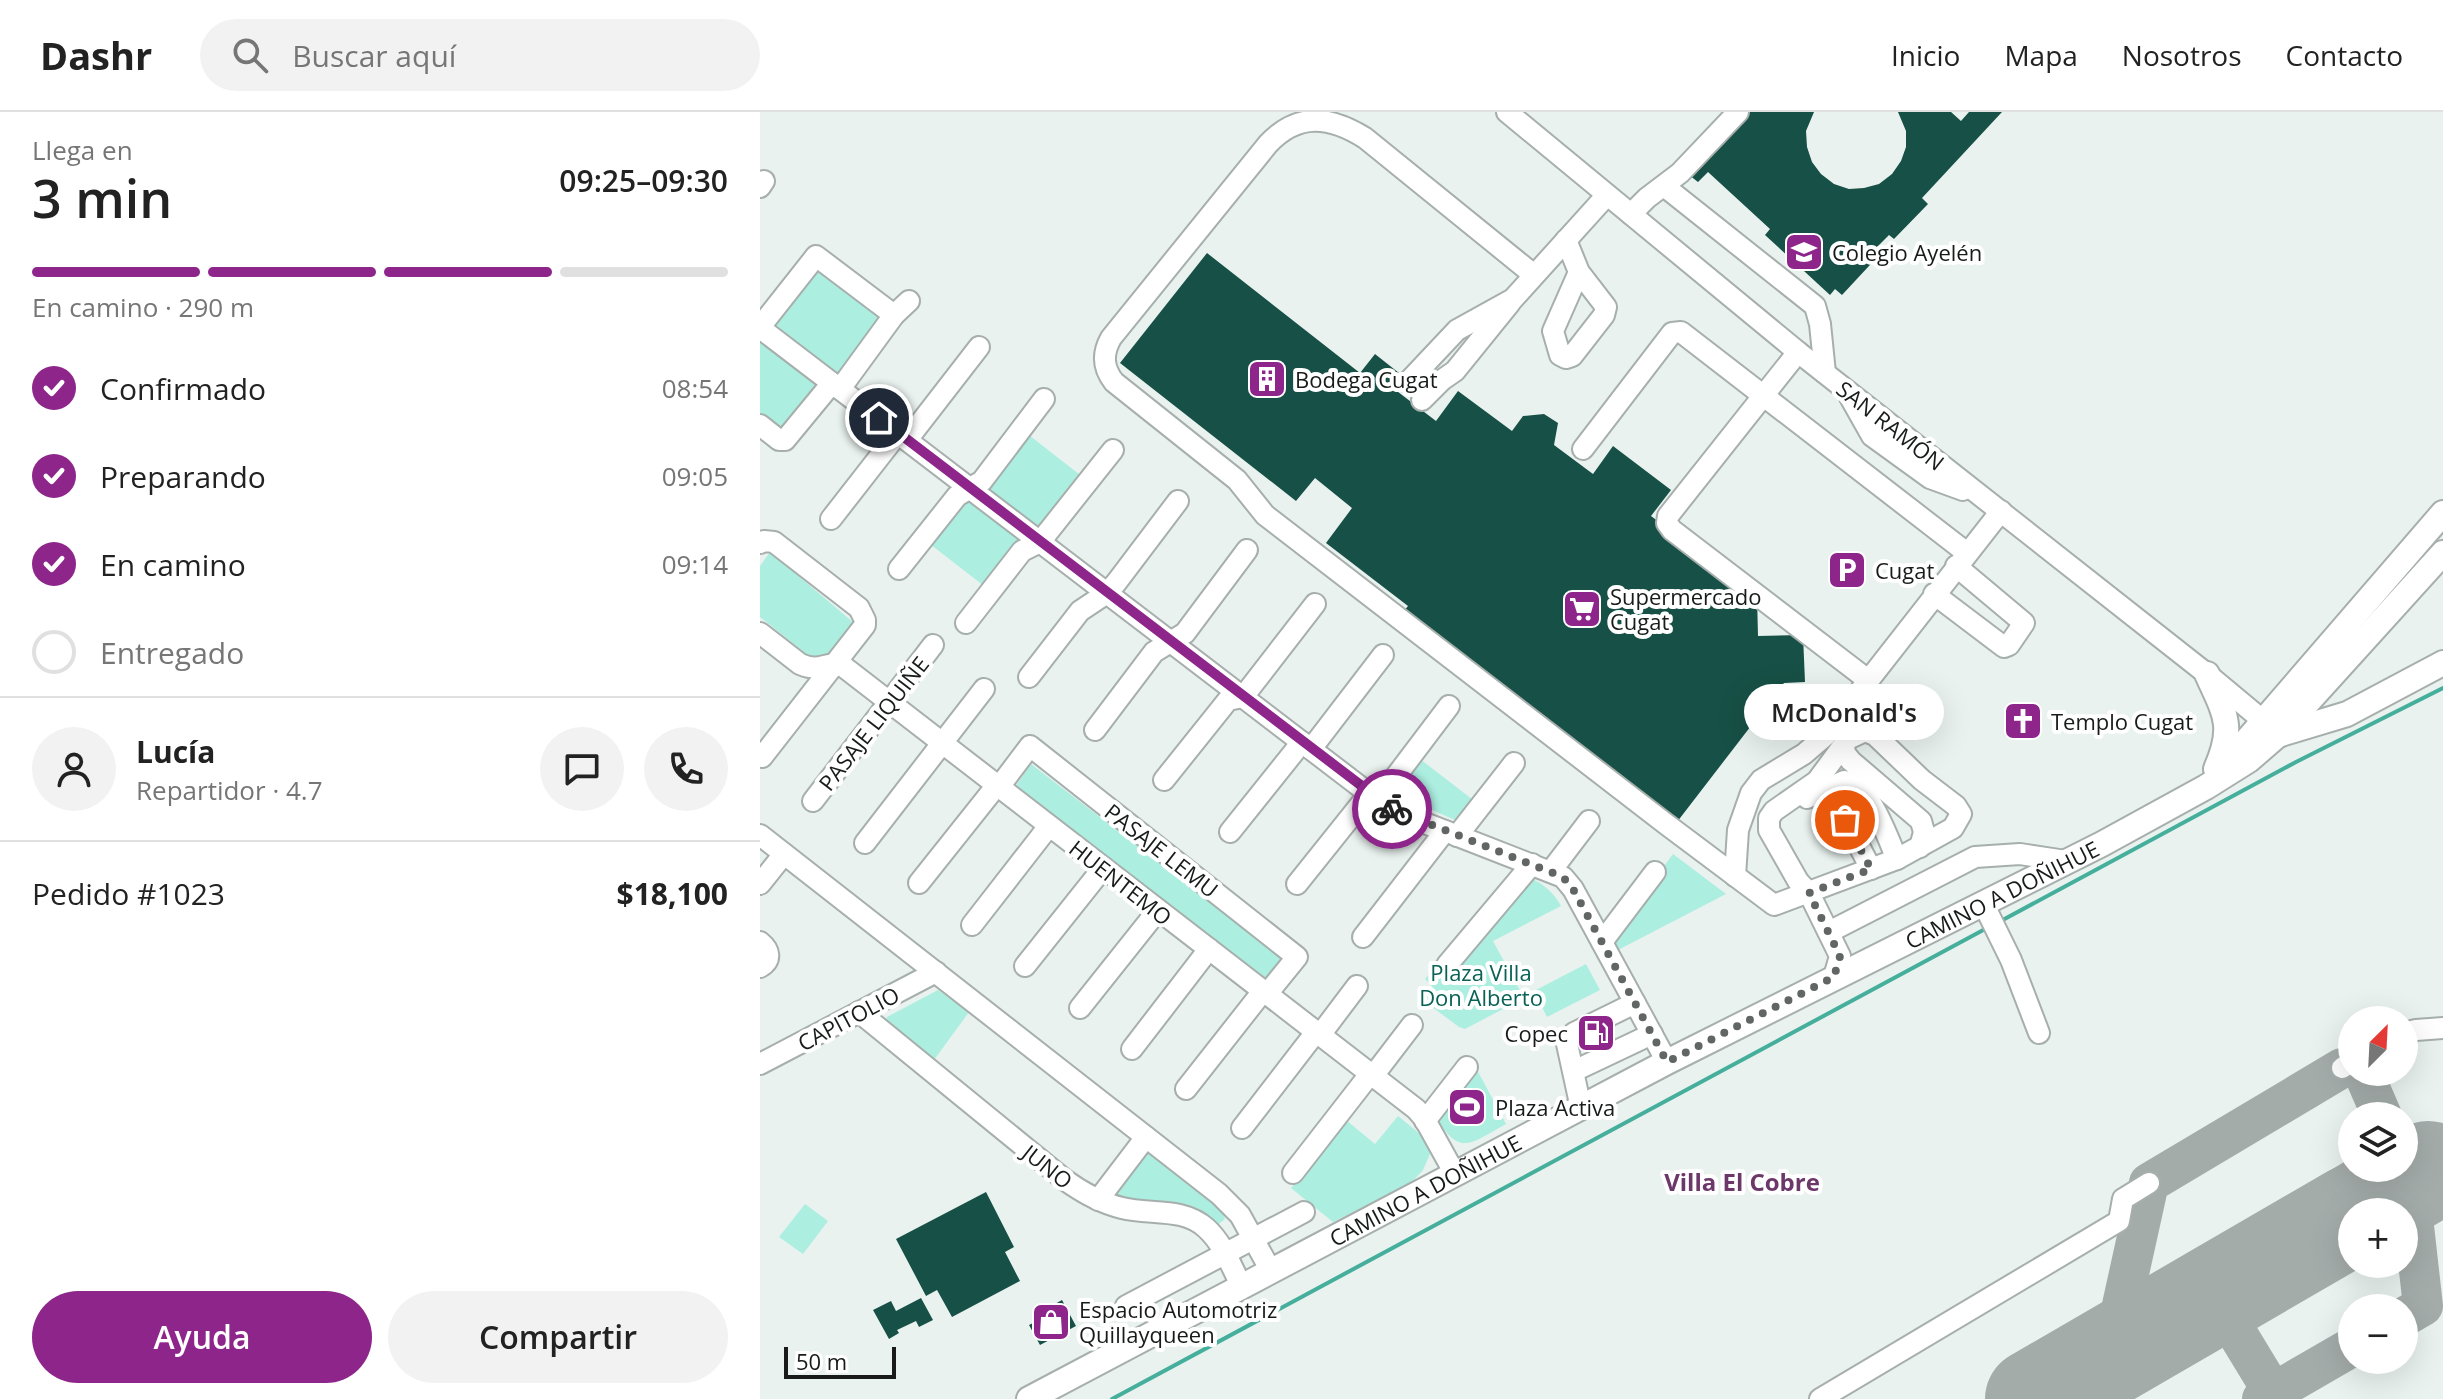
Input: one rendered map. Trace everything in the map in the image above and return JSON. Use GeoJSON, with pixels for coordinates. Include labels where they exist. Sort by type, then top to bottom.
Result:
{"type":"FeatureCollection","features":[{"type":"Feature","properties":{"kind":"main road"},"geometry":{"type":"LineString","coordinates":[[2271,727],[2443,513]]}},
{"type":"Feature","properties":{"kind":"main road"},"geometry":{"type":"LineString","coordinates":[[2271,727],[2443,553]]}},
{"type":"Feature","properties":{"kind":"main road"},"geometry":{"type":"LineString","coordinates":[[2271,727],[2347,714],[2443,663]]}},
{"type":"Feature","properties":{"kind":"main road"},"geometry":{"type":"LineString","coordinates":[[2206,787],[2221,758],[2228,731],[2221,704],[2207,674]]}},
{"type":"Feature","properties":{"kind":"main road","name":"CAMINO A DOÑIHUE"},"geometry":{"type":"LineString","coordinates":[[1029,1399],[1667,1062],[2206,787],[2249,760],[2271,727]]}},
{"type":"Feature","properties":{"kind":"street","name":"SAN RAMÓN"},"geometry":{"type":"LineString","coordinates":[[1507,112],[1798,352],[2271,727]]}},
{"type":"Feature","properties":{"kind":"street"},"geometry":{"type":"LineString","coordinates":[[1631,214],[1680,173],[1738,112]]}},
{"type":"Feature","properties":{"kind":"street"},"geometry":{"type":"LineString","coordinates":[[1534,275],[1365,138],[1329,121],[1305,121],[1284,129],[1268,144],[1111,338],[1104,361],[1114,382],[1237,480],[1265,515],[1774,905],[1809,893],[1897,859],[1953,828],[1961,814],[1956,806],[1922,780],[1871,732],[1855,734],[1817,781],[1774,811],[1769,818],[1769,830],[1798,881],[1809,893],[1840,956],[1834,977]]}},
{"type":"Feature","properties":{"kind":"street"},"geometry":{"type":"LineString","coordinates":[[1664,186],[1815,306],[1825,373]]}},
{"type":"Feature","properties":{"kind":"street"},"geometry":{"type":"LineString","coordinates":[[1422,400],[1455,371],[1513,299],[1607,195]]}},
{"type":"Feature","properties":{"kind":"street"},"geometry":{"type":"LineString","coordinates":[[1566,240],[1579,272]]}},
{"type":"Feature","properties":{"kind":"street"},"geometry":{"type":"LineString","coordinates":[[760,425],[779,440],[785,440],[836,386],[901,308],[816,256],[760,328],[836,386],[902,436],[1374,797],[1393,810],[1563,877],[1573,889],[1667,1062]]}},
{"type":"Feature","properties":{"kind":"street"},"geometry":{"type":"LineString","coordinates":[[1408,382],[1457,330],[1513,299]]}},
{"type":"Feature","properties":{"kind":"street"},"geometry":{"type":"LineString","coordinates":[[1583,449],[1672,333],[1681,332],[1764,395],[1962,560],[2024,623],[2009,645],[2004,647],[1934,594]]}},
{"type":"Feature","properties":{"kind":"street"},"geometry":{"type":"LineString","coordinates":[[831,519],[979,347]]}},
{"type":"Feature","properties":{"kind":"street"},"geometry":{"type":"LineString","coordinates":[[1798,352],[1668,516],[1667,523],[1672,530],[1868,680]]}},
{"type":"Feature","properties":{"kind":"street"},"geometry":{"type":"LineString","coordinates":[[1846,390],[1872,436],[1930,478],[1982,497]]}},
{"type":"Feature","properties":{"kind":"street"},"geometry":{"type":"LineString","coordinates":[[899,569],[957,496],[982,481],[1044,399]]}},
{"type":"Feature","properties":{"kind":"street"},"geometry":{"type":"LineString","coordinates":[[966,623],[1022,551],[1040,542],[1113,450]]}},
{"type":"Feature","properties":{"kind":"street"},"geometry":{"type":"LineString","coordinates":[[1900,456],[1948,470]]}},
{"type":"Feature","properties":{"kind":"street"},"geometry":{"type":"LineString","coordinates":[[1029,677],[1080,611],[1107,593],[1178,501]]}},
{"type":"Feature","properties":{"kind":"street"},"geometry":{"type":"LineString","coordinates":[[1735,876],[1738,830],[1755,786],[1804,754],[1825,736],[2001,511]]}},
{"type":"Feature","properties":{"kind":"street"},"geometry":{"type":"LineString","coordinates":[[760,543],[774,542],[859,608],[865,625],[762,757]]}},
{"type":"Feature","properties":{"kind":"street"},"geometry":{"type":"LineString","coordinates":[[1095,730],[1154,652],[1185,633],[1247,550]]}},
{"type":"Feature","properties":{"kind":"street"},"geometry":{"type":"LineString","coordinates":[[1164,780],[1228,700],[1243,697],[1315,604]]}},
{"type":"Feature","properties":{"kind":"street"},"geometry":{"type":"LineString","coordinates":[[763,640],[808,667],[816,669],[836,664]]}},
{"type":"Feature","properties":{"kind":"street","name":"PASAJE LIQUIÑE"},"geometry":{"type":"LineString","coordinates":[[813,801],[933,645]]}},
{"type":"Feature","properties":{"kind":"street"},"geometry":{"type":"LineString","coordinates":[[1230,832],[1383,655]]}},
{"type":"Feature","properties":{"kind":"street","name":"HUENTEMO"},"geometry":{"type":"LineString","coordinates":[[836,664],[844,667],[1416,1109],[1455,1174]]}},
{"type":"Feature","properties":{"kind":"street"},"geometry":{"type":"LineString","coordinates":[[865,843],[984,689]]}},
{"type":"Feature","properties":{"kind":"street"},"geometry":{"type":"LineString","coordinates":[[1297,884],[1449,706]]}},
{"type":"Feature","properties":{"kind":"street","name":"PASAJE LEMU"},"geometry":{"type":"LineString","coordinates":[[998,786],[1030,746],[1297,957],[1186,1089]]}},
{"type":"Feature","properties":{"kind":"street"},"geometry":{"type":"LineString","coordinates":[[1843,746],[1851,761],[1921,821],[1924,832],[1920,847]]}},
{"type":"Feature","properties":{"kind":"street"},"geometry":{"type":"LineString","coordinates":[[1363,937],[1514,763]]}},
{"type":"Feature","properties":{"kind":"street"},"geometry":{"type":"LineString","coordinates":[[1786,803],[1821,793],[1839,782],[1853,782],[1863,790],[1897,859]]}},
{"type":"Feature","properties":{"kind":"street"},"geometry":{"type":"LineString","coordinates":[[919,883],[998,786]]}},
{"type":"Feature","properties":{"kind":"street"},"geometry":{"type":"LineString","coordinates":[[1841,811],[1871,869]]}},
{"type":"Feature","properties":{"kind":"street"},"geometry":{"type":"LineString","coordinates":[[1447,965],[1589,821]]}},
{"type":"Feature","properties":{"kind":"street"},"geometry":{"type":"LineString","coordinates":[[972,925],[1049,826]]}},
{"type":"Feature","properties":{"kind":"street"},"geometry":{"type":"LineString","coordinates":[[760,835],[1232,1205],[1271,1271]]}},
{"type":"Feature","properties":{"kind":"street"},"geometry":{"type":"LineString","coordinates":[[760,884],[784,854]]}},
{"type":"Feature","properties":{"kind":"street"},"geometry":{"type":"LineString","coordinates":[[1829,932],[1975,857],[2020,854],[2066,861]]}},
{"type":"Feature","properties":{"kind":"street"},"geometry":{"type":"LineString","coordinates":[[1025,966],[1103,868]]}},
{"type":"Feature","properties":{"kind":"street"},"geometry":{"type":"LineString","coordinates":[[1602,942],[1655,872]]}},
{"type":"Feature","properties":{"kind":"street"},"geometry":{"type":"LineString","coordinates":[[1983,903],[2011,960],[2039,1033]]}},
{"type":"Feature","properties":{"kind":"street"},"geometry":{"type":"LineString","coordinates":[[1080,1008],[1158,910]]}},
{"type":"Feature","properties":{"kind":"street"},"geometry":{"type":"LineString","coordinates":[[760,942],[767,948],[769,956],[760,967]]}},
{"type":"Feature","properties":{"kind":"street"},"geometry":{"type":"LineString","coordinates":[[1132,1049],[1209,949]]}},
{"type":"Feature","properties":{"kind":"street","name":"CAPITOLIO"},"geometry":{"type":"LineString","coordinates":[[760,1064],[936,972]]}},
{"type":"Feature","properties":{"kind":"street"},"geometry":{"type":"LineString","coordinates":[[1242,1128],[1357,986]]}},
{"type":"Feature","properties":{"kind":"street"},"geometry":{"type":"LineString","coordinates":[[1581,1108],[1567,1044],[1570,1037],[1635,1003]]}},
{"type":"Feature","properties":{"kind":"street","name":"JUNO"},"geometry":{"type":"LineString","coordinates":[[859,1012],[1065,1180],[1098,1200],[1123,1209],[1194,1219],[1209,1231],[1242,1287]]}},
{"type":"Feature","properties":{"kind":"street"},"geometry":{"type":"LineString","coordinates":[[1293,1173],[1412,1025]]}},
{"type":"Feature","properties":{"kind":"street"},"geometry":{"type":"LineString","coordinates":[[2418,1030],[2443,1028]]}},
{"type":"Feature","properties":{"kind":"street"},"geometry":{"type":"LineString","coordinates":[[1574,1071],[1652,1034]]}},
{"type":"Feature","properties":{"kind":"street"},"geometry":{"type":"LineString","coordinates":[[1425,1121],[1467,1067]]}},
{"type":"Feature","properties":{"kind":"street"},"geometry":{"type":"LineString","coordinates":[[1098,1200],[1146,1137]]}},
{"type":"Feature","properties":{"kind":"street"},"geometry":{"type":"LineString","coordinates":[[1820,1399],[2119,1221],[2123,1199],[2149,1183]]}},
{"type":"Feature","properties":{"kind":"street"},"geometry":{"type":"LineString","coordinates":[[1126,1306],[1304,1212]]}},
{"type":"Feature","properties":{"kind":"green space"},"geometry":{"type":"Polygon","coordinates":[[[816,262],[888,315],[854,359],[822,388],[783,433],[760,419],[760,335],[816,262]]]}},
{"type":"Feature","properties":{"kind":"green space"},"geometry":{"type":"Polygon","coordinates":[[[1025,432],[1084,478],[988,589],[926,541],[1025,432]]]}},
{"type":"Feature","properties":{"kind":"green space"},"geometry":{"type":"Polygon","coordinates":[[[770,552],[854,623],[830,656],[815,661],[760,617],[760,566],[770,552]]]}},
{"type":"Feature","properties":{"kind":"green space"},"geometry":{"type":"Polygon","coordinates":[[[1416,756],[1477,803],[1462,823],[1395,794],[1416,756]]]}},
{"type":"Feature","properties":{"kind":"green space"},"geometry":{"type":"Polygon","coordinates":[[[1031,764],[1284,959],[1268,980],[1015,787],[1031,764]]]}},
{"type":"Feature","properties":{"kind":"green space"},"geometry":{"type":"Polygon","coordinates":[[[1673,854],[1726,894],[1618,950],[1612,937],[1673,854]]]}},
{"type":"Feature","properties":{"kind":"green space","name":"Plaza Villa Don Alberto"},"geometry":{"type":"Polygon","coordinates":[[[1530,878],[1548,889],[1561,906],[1493,941],[1524,998],[1465,1029],[1459,1027],[1424,1001],[1432,986],[1425,979],[1530,878]]]}},
{"type":"Feature","properties":{"kind":"green space"},"geometry":{"type":"Polygon","coordinates":[[[1586,964],[1600,990],[1547,1017],[1534,991],[1586,964]]]}},
{"type":"Feature","properties":{"kind":"green space"},"geometry":{"type":"Polygon","coordinates":[[[938,990],[969,1012],[934,1060],[886,1022],[887,1017],[938,990]]]}},
{"type":"Feature","properties":{"kind":"green space"},"geometry":{"type":"Polygon","coordinates":[[[1475,1066],[1506,1124],[1475,1141],[1459,1142],[1444,1130],[1436,1117],[1475,1066]]]}},
{"type":"Feature","properties":{"kind":"green space"},"geometry":{"type":"Polygon","coordinates":[[[1398,1116],[1425,1138],[1430,1154],[1423,1170],[1410,1184],[1333,1222],[1291,1188],[1346,1120],[1375,1144],[1398,1116]]]}},
{"type":"Feature","properties":{"kind":"green space"},"geometry":{"type":"Polygon","coordinates":[[[1144,1150],[1222,1207],[1225,1219],[1215,1227],[1165,1206],[1111,1194],[1144,1150]]]}},
{"type":"Feature","properties":{"kind":"green space"},"geometry":{"type":"Polygon","coordinates":[[[805,1204],[828,1221],[803,1254],[779,1237],[805,1204]]]}},
{"type":"Feature","properties":{"kind":"building"},"geometry":{"type":"Polygon","coordinates":[[[1748,112],[1814,112],[1806,131],[1812,162],[1834,184],[1849,189],[1879,184],[1892,174],[1901,161],[1906,147],[1906,131],[1898,112],[1951,112],[1961,121],[1969,112],[2002,112],[1922,198],[1928,204],[1894,239],[1889,235],[1877,247],[1882,252],[1842,295],[1835,289],[1830,295],[1765,235],[1770,229],[1708,172],[1698,182],[1689,175],[1748,112]]]}},
{"type":"Feature","properties":{"kind":"building","name":"Supermercado Cugat"},"geometry":{"type":"Polygon","coordinates":[[[1207,253],[1360,373],[1375,354],[1399,373],[1389,385],[1436,421],[1458,391],[1512,431],[1523,416],[1544,414],[1558,423],[1554,445],[1593,474],[1613,446],[1671,490],[1651,516],[1757,596],[1758,636],[1803,635],[1805,682],[1784,683],[1677,822],[1403,612],[1408,606],[1326,543],[1352,508],[1315,478],[1296,501],[1120,363],[1207,253]]]}},
{"type":"Feature","properties":{"kind":"building"},"geometry":{"type":"Polygon","coordinates":[[[986,1192],[1014,1247],[1005,1252],[1020,1281],[952,1317],[937,1290],[926,1296],[896,1239],[986,1192]]]}},
{"type":"Feature","properties":{"kind":"building"},"geometry":{"type":"Polygon","coordinates":[[[921,1298],[933,1320],[919,1327],[916,1321],[897,1330],[899,1333],[889,1339],[873,1310],[891,1301],[896,1311],[921,1298]]]}},
{"type":"Feature","properties":{"kind":"building"},"geometry":{"type":"Polygon","coordinates":[[[1062,1300],[1076,1326],[1040,1345],[1029,1325],[1035,1322],[1032,1317],[1062,1300]]]}},
{"type":"Feature","properties":{"kind":"waterway"},"geometry":{"type":"LineString","coordinates":[[1999,922],[2296,762],[2443,688]]}},
{"type":"Feature","properties":{"kind":"waterway"},"geometry":{"type":"LineString","coordinates":[[1112,1399],[1987,928]]}},
{"type":"Feature","properties":{"kind":"taxiway"},"geometry":{"type":"LineString","coordinates":[[2111,1355],[2149,1183],[2338,1070]]}},
{"type":"Feature","properties":{"kind":"taxiway"},"geometry":{"type":"LineString","coordinates":[[2369,1086],[2376,1102]]}},
{"type":"Feature","properties":{"kind":"taxiway"},"geometry":{"type":"LineString","coordinates":[[2409,1182],[2423,1306],[2418,1309]]}},
{"type":"Feature","properties":{"kind":"taxiway"},"geometry":{"type":"LineString","coordinates":[[2226,1315],[2226,1296],[2237,1282]]}},
{"type":"Feature","properties":{"kind":"taxiway"},"geometry":{"type":"LineString","coordinates":[[2195,1307],[2212,1306],[2226,1315],[2277,1399]]}},
{"type":"Feature","properties":{"kind":"taxiway"},"geometry":{"type":"LineString","coordinates":[[2262,1399],[2338,1355]]}},
{"type":"Feature","properties":{"kind":"runway"},"geometry":{"type":"LineString","coordinates":[[2382,1198],[2428,1171]]}},
{"type":"Feature","properties":{"kind":"runway"},"geometry":{"type":"LineString","coordinates":[[2035,1399],[2338,1223]]}},
{"type":"Feature","properties":{"kind":"way so far"},"geometry":{"type":"LineString","coordinates":[[1392,809],[1563,877],[1573,889],[1667,1062],[1834,977],[1840,956],[1809,893],[1871,869],[1845,820]]}},
{"type":"Feature","properties":{"kind":"place","name":"Colegio Ayelén"},"geometry":{"type":"Point","coordinates":[1804,252]}},
{"type":"Feature","properties":{"kind":"place","name":"Bodega Cugat"},"geometry":{"type":"Point","coordinates":[1267,379]}},
{"type":"Feature","properties":{"kind":"place","name":"Cugat"},"geometry":{"type":"Point","coordinates":[1847,570]}},
{"type":"Feature","properties":{"kind":"place","name":"Supermercado Cugat"},"geometry":{"type":"Point","coordinates":[1582,609]}},
{"type":"Feature","properties":{"kind":"place","name":"Templo Cugat"},"geometry":{"type":"Point","coordinates":[2023,721]}},
{"type":"Feature","properties":{"kind":"place","name":"McDonald's"},"geometry":{"type":"Point","coordinates":[1845,820]}},
{"type":"Feature","properties":{"kind":"place","name":"Copec"},"geometry":{"type":"Point","coordinates":[1596,1033]}},
{"type":"Feature","properties":{"kind":"place","name":"Plaza Activa"},"geometry":{"type":"Point","coordinates":[1467,1107]}},
{"type":"Feature","properties":{"kind":"place","name":"Espacio Automotriz Quillayqueen"},"geometry":{"type":"Point","coordinates":[1051,1322]}},
{"type":"Feature","properties":{"kind":"district","name":"Villa El Cobre"},"geometry":{"type":"Point","coordinates":[1742,1181]}},
{"type":"Feature","properties":{"kind":"route"},"geometry":{"type":"LineString","coordinates":[[879,418],[1392,809]]}}]}
